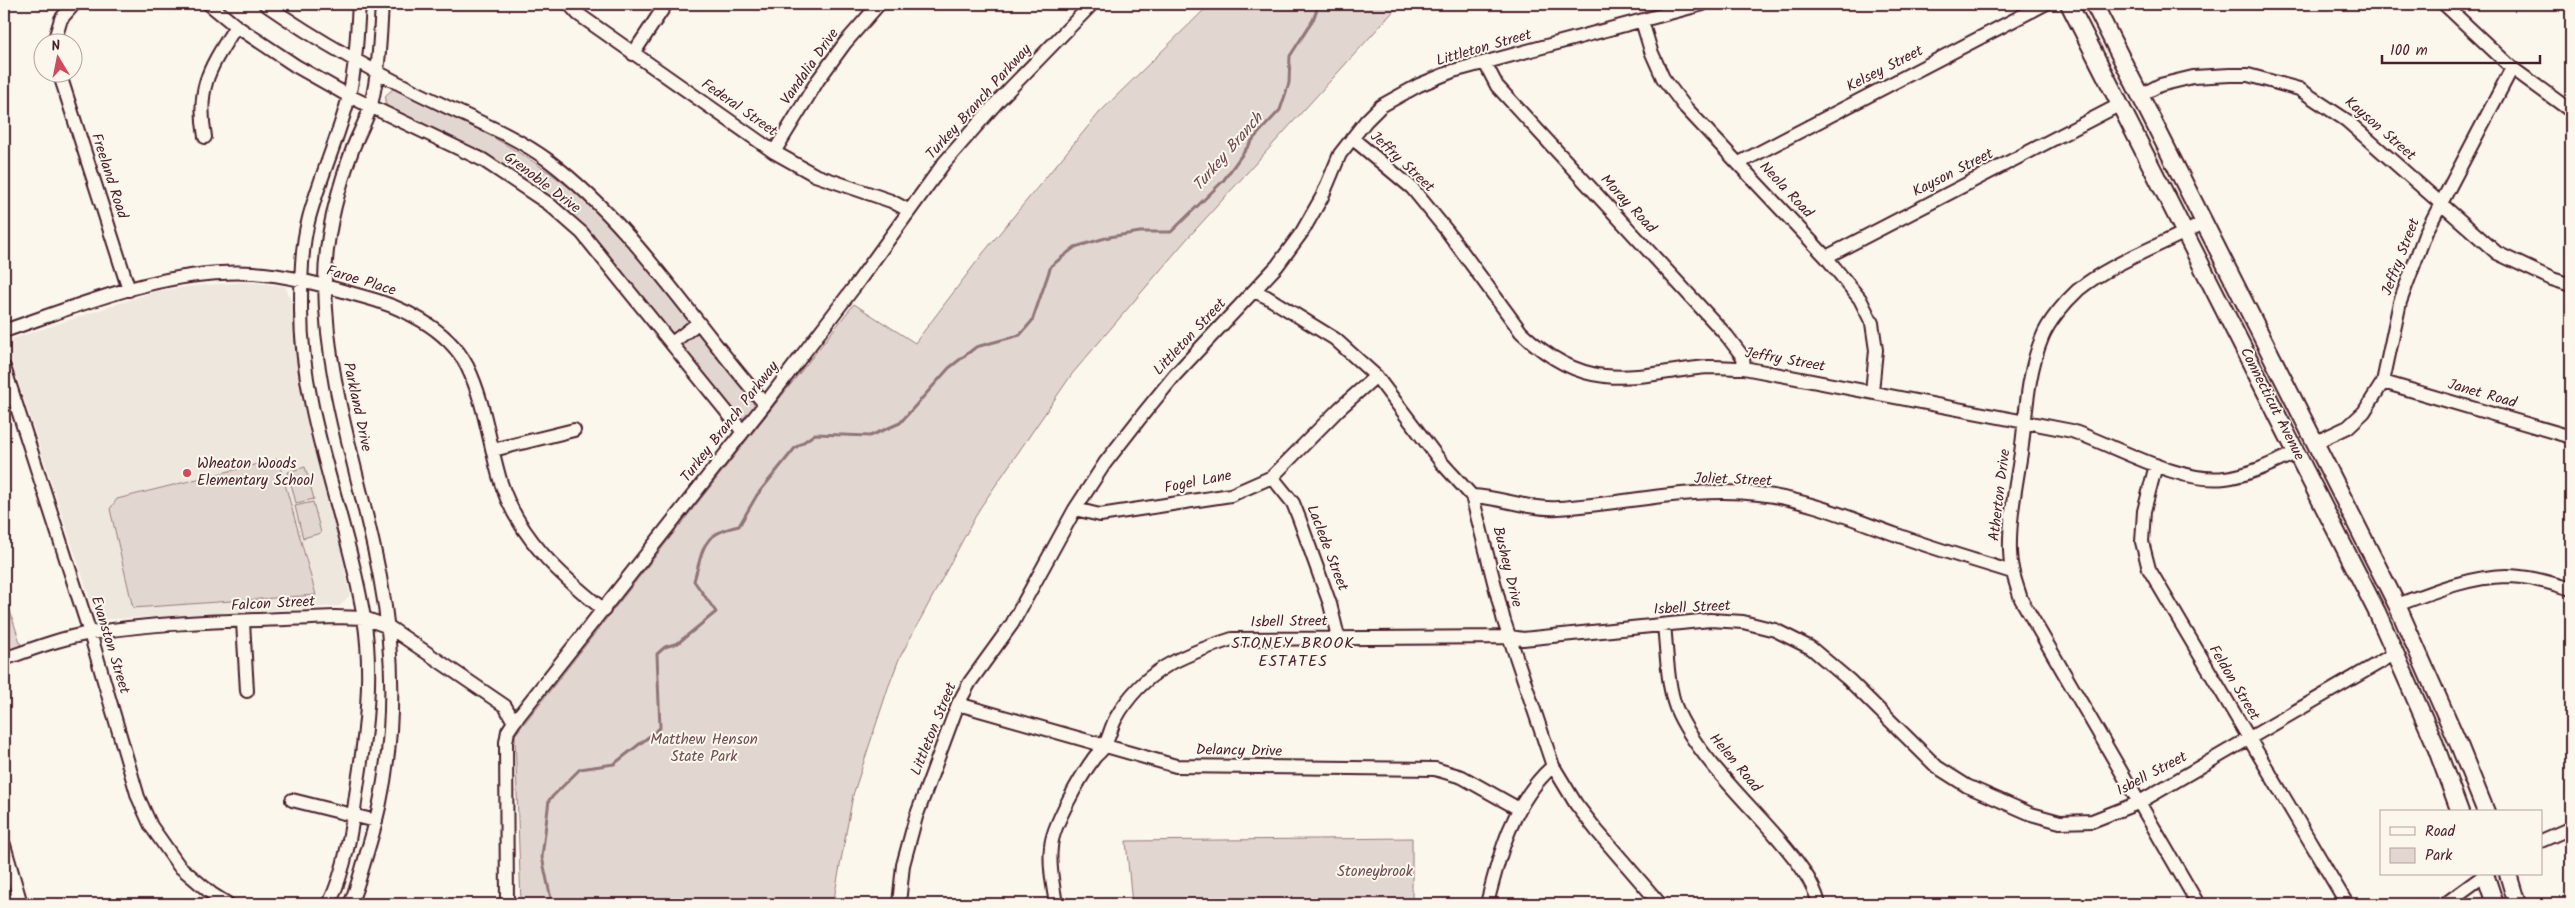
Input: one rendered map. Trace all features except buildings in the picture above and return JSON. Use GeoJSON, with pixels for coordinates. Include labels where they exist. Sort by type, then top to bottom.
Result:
{"type":"FeatureCollection","features":[{"type":"Feature","properties":{"kind":"main road","name":"Connecticut Avenue"},"geometry":{"type":"LineString","coordinates":[[2069,4],[2376,612],[2432,739],[2459,810]]}},
{"type":"Feature","properties":{"kind":"main road","name":"Connecticut Avenue"},"geometry":{"type":"LineString","coordinates":[[2094,4],[2397,604],[2459,745],[2485,810]]}},
{"type":"Feature","properties":{"kind":"main road"},"geometry":{"type":"LineString","coordinates":[[2487,876],[2495,904]]}},
{"type":"Feature","properties":{"kind":"main road"},"geometry":{"type":"LineString","coordinates":[[2509,876],[2517,904]]}},
{"type":"Feature","properties":{"kind":"street"},"geometry":{"type":"LineString","coordinates":[[57,32],[61,19],[74,4]]}},
{"type":"Feature","properties":{"kind":"street","name":"Grenoble Drive"},"geometry":{"type":"LineString","coordinates":[[209,4],[236,26],[296,66],[349,96],[483,160],[549,204],[582,233],[743,432]]}},
{"type":"Feature","properties":{"kind":"street","name":"Grenoble Drive"},"geometry":{"type":"LineString","coordinates":[[265,4],[301,29],[355,60],[517,140],[549,161],[610,216],[765,404]]}},
{"type":"Feature","properties":{"kind":"street"},"geometry":{"type":"LineString","coordinates":[[329,904],[347,847],[354,815],[368,716],[364,618],[314,412],[304,360],[301,280],[308,220],[349,96],[355,60],[359,4]]}},
{"type":"Feature","properties":{"kind":"street","name":"Parkland Drive"},"geometry":{"type":"LineString","coordinates":[[350,904],[376,821],[389,747],[392,683],[389,628],[380,576],[334,383],[327,334],[325,259],[329,228],[339,188],[370,106],[377,71],[382,4]]}},
{"type":"Feature","properties":{"kind":"street","name":"Federal Street"},"geometry":{"type":"LineString","coordinates":[[569,4],[578,14],[633,54],[774,152],[815,175],[891,201],[908,210]]}},
{"type":"Feature","properties":{"kind":"street"},"geometry":{"type":"LineString","coordinates":[[633,54],[666,4]]}},
{"type":"Feature","properties":{"kind":"street","name":"Vandalia Drive"},"geometry":{"type":"LineString","coordinates":[[774,152],[818,80],[845,43],[879,4]]}},
{"type":"Feature","properties":{"kind":"street","name":"Turkey Branch Parkway"},"geometry":{"type":"LineString","coordinates":[[506,904],[506,742],[508,731],[765,404],[855,286],[908,210],[944,163],[998,102],[1092,4]]}},
{"type":"Feature","properties":{"kind":"street","name":"Littleton Street"},"geometry":{"type":"LineString","coordinates":[[900,904],[903,865],[916,817],[958,704],[970,682],[1012,624],[1074,509],[1105,463],[1144,413],[1277,266],[1302,232],[1322,197],[1340,154],[1366,121],[1381,106],[1453,71],[1703,4]]}},
{"type":"Feature","properties":{"kind":"street","name":"Kelsey Street"},"geometry":{"type":"LineString","coordinates":[[1739,163],[2046,4]]}},
{"type":"Feature","properties":{"kind":"street"},"geometry":{"type":"LineString","coordinates":[[2444,4],[2512,68],[2571,111]]}},
{"type":"Feature","properties":{"kind":"street","name":"Neola Road"},"geometry":{"type":"LineString","coordinates":[[1642,21],[1651,51],[1663,78],[1685,107],[1826,257],[1860,299],[1872,323],[1876,350],[1872,392]]}},
{"type":"Feature","properties":{"kind":"street"},"geometry":{"type":"LineString","coordinates":[[205,137],[201,109],[203,87],[211,67],[236,26]]}},
{"type":"Feature","properties":{"kind":"street","name":"Moray Road"},"geometry":{"type":"LineString","coordinates":[[1484,63],[1497,86],[1727,336],[1742,356],[1744,368]]}},
{"type":"Feature","properties":{"kind":"street","name":"Jeffry Street"},"geometry":{"type":"LineString","coordinates":[[2316,442],[2348,427],[2364,412],[2383,382],[2400,302],[2426,232],[2512,68]]}},
{"type":"Feature","properties":{"kind":"street","name":"Kayson Street"},"geometry":{"type":"LineString","coordinates":[[2141,95],[2160,85],[2193,77],[2230,75],[2248,75],[2299,89],[2346,120],[2497,253],[2552,279],[2571,285]]}},
{"type":"Feature","properties":{"kind":"street","name":"Freeland Road"},"geometry":{"type":"LineString","coordinates":[[62,82],[129,290]]}},
{"type":"Feature","properties":{"kind":"street","name":"Kayson Street"},"geometry":{"type":"LineString","coordinates":[[1826,257],[2121,104]]}},
{"type":"Feature","properties":{"kind":"street","name":"Jeffry Street"},"geometry":{"type":"LineString","coordinates":[[1352,138],[1412,188],[1447,231],[1521,332],[1534,345],[1560,362],[1576,369],[1605,376],[1635,376],[1709,367],[1744,368],[2072,432],[2096,439],[2156,465],[2196,477],[2224,478],[2261,468],[2296,452]]}},
{"type":"Feature","properties":{"kind":"street","name":"Atherton Drive"},"geometry":{"type":"LineString","coordinates":[[2198,904],[2021,599],[2012,572],[2010,531],[2034,362],[2042,336],[2062,308],[2078,290],[2103,274],[2205,222]]}},
{"type":"Feature","properties":{"kind":"street","name":"Faroe Place"},"geometry":{"type":"LineString","coordinates":[[4,331],[129,290],[209,274],[253,273],[301,280],[384,302],[427,324],[450,343],[466,363],[474,380],[494,450],[501,483],[512,510],[527,535],[555,569],[604,610]]}},
{"type":"Feature","properties":{"kind":"street","name":"Bushey Drive"},"geometry":{"type":"LineString","coordinates":[[1254,291],[1267,296],[1335,339],[1376,376],[1441,462],[1472,496],[1510,637],[1553,766],[1576,804],[1660,904]]}},
{"type":"Feature","properties":{"kind":"street"},"geometry":{"type":"LineString","coordinates":[[672,343],[698,322]]}},
{"type":"Feature","properties":{"kind":"street","name":"Evanston Street"},"geometry":{"type":"LineString","coordinates":[[4,367],[90,633],[138,797],[151,826],[180,866],[212,894],[228,904]]}},
{"type":"Feature","properties":{"kind":"street","name":"Fogel Lane"},"geometry":{"type":"LineString","coordinates":[[1074,509],[1100,515],[1189,502],[1231,494],[1272,476],[1339,409],[1376,376]]}},
{"type":"Feature","properties":{"kind":"street","name":"Janet Road"},"geometry":{"type":"LineString","coordinates":[[2383,382],[2571,437]]}},
{"type":"Feature","properties":{"kind":"street"},"geometry":{"type":"LineString","coordinates":[[494,450],[574,430]]}},
{"type":"Feature","properties":{"kind":"street","name":"Feldon Street"},"geometry":{"type":"LineString","coordinates":[[2156,465],[2144,511],[2142,542],[2150,569],[2248,739],[2347,904]]}},
{"type":"Feature","properties":{"kind":"street","name":"Laclede Street"},"geometry":{"type":"LineString","coordinates":[[1272,476],[1293,503],[1330,604],[1338,637]]}},
{"type":"Feature","properties":{"kind":"street","name":"Joliet Street"},"geometry":{"type":"LineString","coordinates":[[1472,496],[1524,506],[1557,508],[1706,493],[1758,493],[1800,501],[1943,552],[2012,572]]}},
{"type":"Feature","properties":{"kind":"street"},"geometry":{"type":"LineString","coordinates":[[2397,604],[2450,585],[2507,576],[2537,579],[2571,588]]}},
{"type":"Feature","properties":{"kind":"street","name":"Falcon Street"},"geometry":{"type":"LineString","coordinates":[[4,659],[90,633],[130,628],[364,618],[389,628],[505,706],[514,722]]}},
{"type":"Feature","properties":{"kind":"street","name":"Isbell Street"},"geometry":{"type":"LineString","coordinates":[[1056,904],[1050,863],[1051,845],[1056,826],[1093,759],[1104,747],[1116,718],[1141,685],[1169,663],[1188,653],[1232,639],[1510,637],[1523,639],[1710,620],[1743,622],[1775,630],[1811,648],[1849,680],[1937,767],[1967,786],[2031,814],[2060,822],[2092,821],[2138,803],[2394,654]]}},
{"type":"Feature","properties":{"kind":"street"},"geometry":{"type":"LineString","coordinates":[[243,622],[247,691]]}},
{"type":"Feature","properties":{"kind":"street","name":"Helen Road"},"geometry":{"type":"LineString","coordinates":[[1664,626],[1672,690],[1682,721],[1703,751],[1793,855],[1807,878],[1819,904]]}},
{"type":"Feature","properties":{"kind":"street","name":"Delancy Drive"},"geometry":{"type":"LineString","coordinates":[[958,704],[1176,766],[1435,769],[1462,777],[1519,809]]}},
{"type":"Feature","properties":{"kind":"street"},"geometry":{"type":"LineString","coordinates":[[1487,904],[1499,855],[1519,809],[1537,780],[1553,766]]}},
{"type":"Feature","properties":{"kind":"street"},"geometry":{"type":"LineString","coordinates":[[292,800],[376,821]]}},
{"type":"Feature","properties":{"kind":"street"},"geometry":{"type":"LineString","coordinates":[[2542,842],[2571,828]]}},
{"type":"Feature","properties":{"kind":"street"},"geometry":{"type":"LineString","coordinates":[[4,845],[20,901],[4,903]]}},
{"type":"Feature","properties":{"kind":"street"},"geometry":{"type":"LineString","coordinates":[[2446,904],[2483,876]]}},
{"type":"Feature","properties":{"kind":"shaded area","name":"Wheaton Woods Elementary School"},"geometry":{"type":"Polygon","coordinates":[[[247,282],[285,286],[293,305],[350,595],[340,606],[97,620],[8,351],[12,339],[156,291],[247,282]]]}},
{"type":"Feature","properties":{"kind":"green space","name":"Matthew Henson State Park"},"geometry":{"type":"Polygon","coordinates":[[[1210,4],[1400,4],[1186,240],[1072,374],[980,508],[899,659],[888,688],[853,795],[833,904],[521,904],[515,735],[854,304],[915,343],[984,252],[1100,112],[1210,4]]]}},
{"type":"Feature","properties":{"kind":"green space"},"geometry":{"type":"Polygon","coordinates":[[[393,89],[399,90],[454,117],[506,145],[531,160],[579,195],[627,241],[690,322],[673,334],[617,266],[578,223],[389,110],[385,102],[386,95],[393,89]]]}},
{"type":"Feature","properties":{"kind":"green space"},"geometry":{"type":"Polygon","coordinates":[[[698,331],[754,404],[754,411],[745,418],[741,418],[680,344],[698,331]]]}},
{"type":"Feature","properties":{"kind":"green space"},"geometry":{"type":"Polygon","coordinates":[[[278,459],[316,595],[133,608],[110,509],[117,499],[278,459]]]}},
{"type":"Feature","properties":{"kind":"green space"},"geometry":{"type":"Polygon","coordinates":[[[305,467],[314,499],[296,503],[288,472],[305,467]]]}},
{"type":"Feature","properties":{"kind":"green space"},"geometry":{"type":"Polygon","coordinates":[[[313,502],[321,533],[303,538],[295,506],[313,502]]]}},
{"type":"Feature","properties":{"kind":"green space"},"geometry":{"type":"Polygon","coordinates":[[[4,592],[23,652],[4,659],[4,592]]]}},
{"type":"Feature","properties":{"kind":"green space","name":"Stoneybrook"},"geometry":{"type":"Polygon","coordinates":[[[1412,838],[1412,904],[1132,904],[1126,841],[1412,838]]]}},
{"type":"Feature","properties":{"kind":"waterway","name":"Turkey Branch"},"geometry":{"type":"LineString","coordinates":[[552,904],[542,857],[549,800],[580,769],[614,764],[660,728],[657,654],[665,647],[678,643],[716,612],[694,581],[703,551],[711,538],[717,533],[739,526],[757,495],[795,448],[815,434],[870,436],[900,423],[949,368],[976,347],[1020,335],[1032,321],[1051,266],[1075,247],[1109,237],[1140,232],[1171,232],[1223,181],[1254,138],[1280,110],[1289,83],[1290,56],[1313,20],[1319,4]]}},
{"type":"Feature","properties":{"kind":"place","name":"Wheaton Woods Elementary School"},"geometry":{"type":"Point","coordinates":[187,473]}},
{"type":"Feature","properties":{"kind":"district","name":"STONEY BROOK ESTATES"},"geometry":{"type":"Point","coordinates":[1293,652]}}]}
